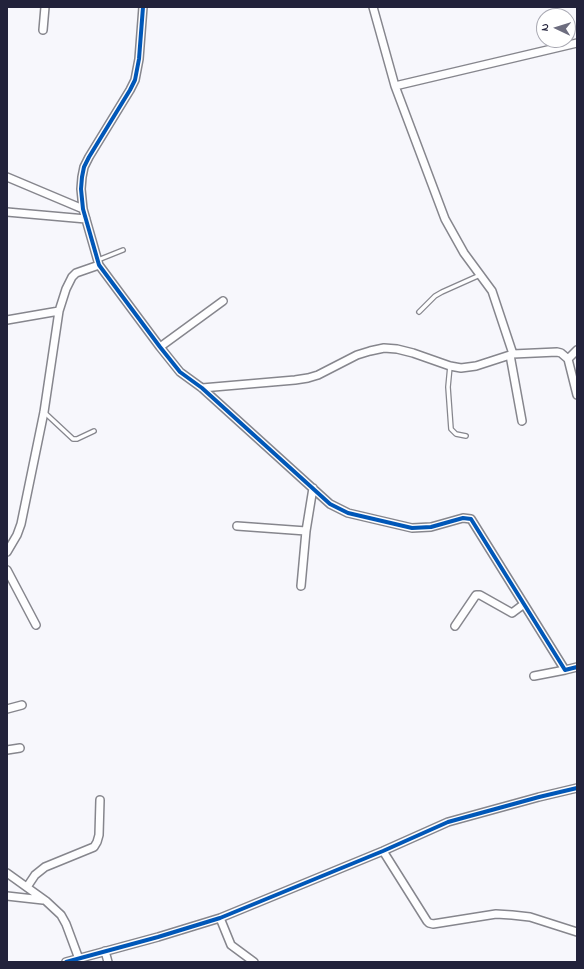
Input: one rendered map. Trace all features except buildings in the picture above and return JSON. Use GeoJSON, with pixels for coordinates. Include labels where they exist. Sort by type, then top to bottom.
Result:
{"type":"FeatureCollection","features":[{"type":"Feature","properties":{"kind":"street"},"geometry":{"type":"LineString","coordinates":[[43,30],[45,7]]}},
{"type":"Feature","properties":{"kind":"street"},"geometry":{"type":"LineString","coordinates":[[143,7],[137,70],[130,90],[84,167],[81,189],[83,209],[98,262],[180,372],[202,388],[330,504],[348,513],[412,528],[431,527],[463,518],[471,519],[565,670]]}},
{"type":"Feature","properties":{"kind":"street"},"geometry":{"type":"LineString","coordinates":[[373,7],[395,86],[445,219],[464,253],[492,290],[495,298],[511,355],[522,420]]}},
{"type":"Feature","properties":{"kind":"street"},"geometry":{"type":"LineString","coordinates":[[395,86],[577,43]]}},
{"type":"Feature","properties":{"kind":"street"},"geometry":{"type":"LineString","coordinates":[[7,177],[83,209]]}},
{"type":"Feature","properties":{"kind":"street"},"geometry":{"type":"LineString","coordinates":[[7,212],[86,219]]}},
{"type":"Feature","properties":{"kind":"street"},"geometry":{"type":"LineString","coordinates":[[7,552],[17,535],[21,524],[44,412],[59,311],[66,289],[72,277],[76,273],[98,262]]}},
{"type":"Feature","properties":{"kind":"street"},"geometry":{"type":"LineString","coordinates":[[160,347],[223,301]]}},
{"type":"Feature","properties":{"kind":"street"},"geometry":{"type":"LineString","coordinates":[[7,320],[59,311]]}},
{"type":"Feature","properties":{"kind":"street"},"geometry":{"type":"LineString","coordinates":[[202,388],[308,378],[318,375],[357,355],[370,350],[384,348],[397,349],[413,353],[450,366],[461,368],[468,368],[511,355],[562,353],[568,359],[577,395]]}},
{"type":"Feature","properties":{"kind":"street"},"geometry":{"type":"LineString","coordinates":[[568,359],[577,350]]}},
{"type":"Feature","properties":{"kind":"street"},"geometry":{"type":"LineString","coordinates":[[301,586],[306,531],[313,488]]}},
{"type":"Feature","properties":{"kind":"street"},"geometry":{"type":"LineString","coordinates":[[238,526],[306,531]]}},
{"type":"Feature","properties":{"kind":"street"},"geometry":{"type":"LineString","coordinates":[[7,570],[36,625]]}},
{"type":"Feature","properties":{"kind":"street"},"geometry":{"type":"LineString","coordinates":[[455,626],[476,595],[512,612],[524,604]]}},
{"type":"Feature","properties":{"kind":"street"},"geometry":{"type":"LineString","coordinates":[[534,676],[577,667]]}},
{"type":"Feature","properties":{"kind":"street"},"geometry":{"type":"LineString","coordinates":[[7,710],[22,705]]}},
{"type":"Feature","properties":{"kind":"street"},"geometry":{"type":"LineString","coordinates":[[7,750],[20,748]]}},
{"type":"Feature","properties":{"kind":"street"},"geometry":{"type":"LineString","coordinates":[[66,962],[220,918],[383,851],[448,822],[577,788]]}},
{"type":"Feature","properties":{"kind":"street"},"geometry":{"type":"LineString","coordinates":[[27,887],[35,875],[45,867],[94,847],[98,842],[99,835],[100,800]]}},
{"type":"Feature","properties":{"kind":"street"},"geometry":{"type":"LineString","coordinates":[[383,851],[429,923],[433,924],[496,914],[530,917],[577,932]]}},
{"type":"Feature","properties":{"kind":"street"},"geometry":{"type":"LineString","coordinates":[[7,873],[46,901],[61,915],[66,924],[79,959]]}},
{"type":"Feature","properties":{"kind":"street"},"geometry":{"type":"LineString","coordinates":[[7,896],[46,901]]}},
{"type":"Feature","properties":{"kind":"street"},"geometry":{"type":"LineString","coordinates":[[220,918],[231,945],[254,962]]}},
{"type":"Feature","properties":{"kind":"street"},"geometry":{"type":"LineString","coordinates":[[105,951],[108,962]]}},
{"type":"Feature","properties":{"kind":"lane"},"geometry":{"type":"LineString","coordinates":[[98,262],[123,250]]}},
{"type":"Feature","properties":{"kind":"lane"},"geometry":{"type":"LineString","coordinates":[[419,312],[435,296],[480,275]]}},
{"type":"Feature","properties":{"kind":"lane"},"geometry":{"type":"LineString","coordinates":[[450,366],[448,387],[451,429],[456,434],[466,436]]}},
{"type":"Feature","properties":{"kind":"lane"},"geometry":{"type":"LineString","coordinates":[[44,412],[73,439],[77,439],[94,431]]}},
{"type":"Feature","properties":{"kind":"cycle path"},"geometry":{"type":"LineString","coordinates":[[143,7],[139,59],[135,80],[89,157],[84,167],[82,177],[81,189],[83,209],[99,265],[180,372],[202,388],[330,504],[348,513],[412,528],[431,527],[463,518],[471,519],[565,670],[577,667]]}},
{"type":"Feature","properties":{"kind":"cycle path"},"geometry":{"type":"LineString","coordinates":[[66,962],[158,937],[220,918],[383,851],[448,822],[577,788]]}}]}
